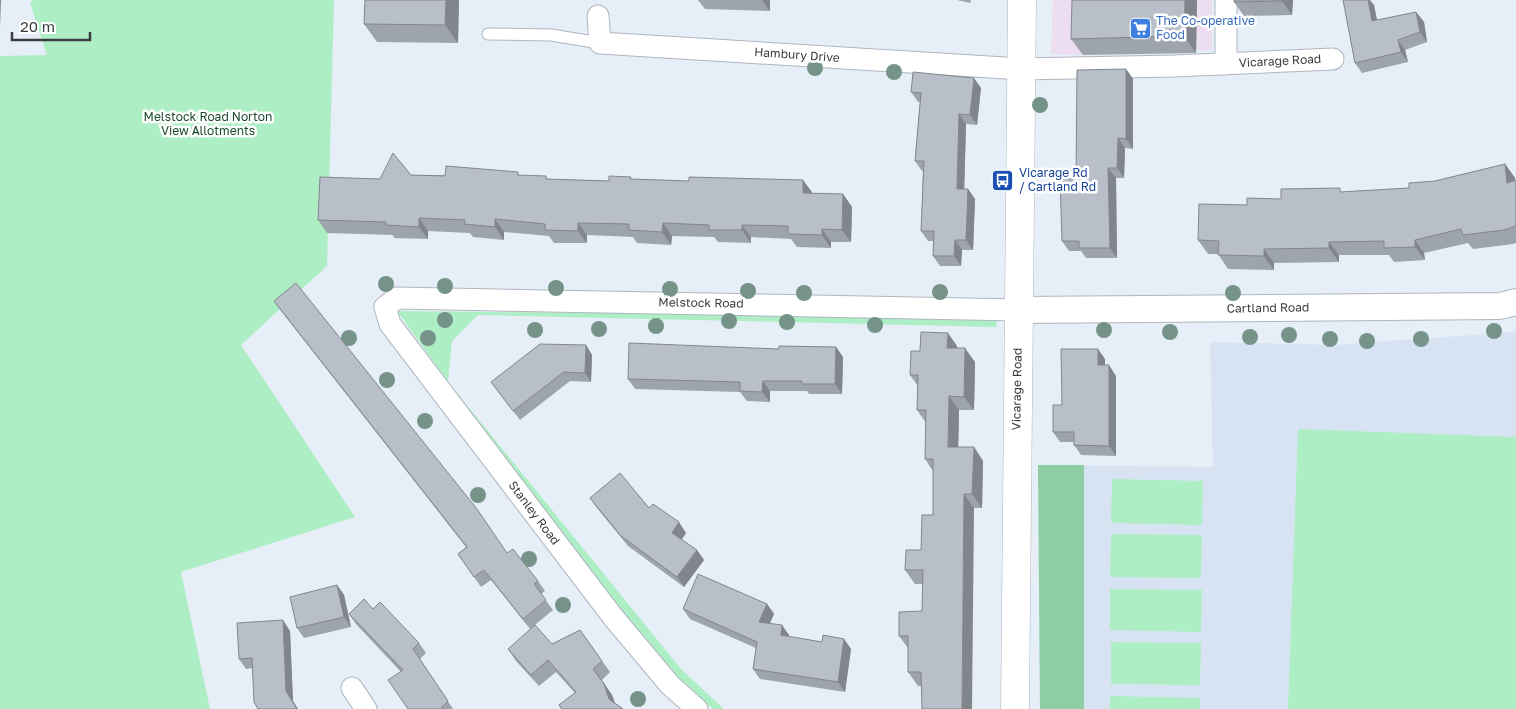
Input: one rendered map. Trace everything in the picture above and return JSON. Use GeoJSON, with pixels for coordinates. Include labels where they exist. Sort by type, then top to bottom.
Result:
{"type":"FeatureCollection","features":[{"type":"Feature","properties":{"kind":"main road","name":"Vicarage Road"},"geometry":{"type":"LineString","coordinates":[[1015,709],[1022,0]]}},
{"type":"Feature","properties":{"kind":"street","name":"Vicarage Road"},"geometry":{"type":"LineString","coordinates":[[1226,0],[1226,64]]}},
{"type":"Feature","properties":{"kind":"street"},"geometry":{"type":"LineString","coordinates":[[598,16],[600,42]]}},
{"type":"Feature","properties":{"kind":"street","name":"Hambury Drive"},"geometry":{"type":"LineString","coordinates":[[600,42],[1021,69]]}},
{"type":"Feature","properties":{"kind":"street","name":"Vicarage Road"},"geometry":{"type":"LineString","coordinates":[[1021,69],[1226,64],[1333,59]]}},
{"type":"Feature","properties":{"kind":"street","name":"Melstock Road"},"geometry":{"type":"LineString","coordinates":[[386,307],[398,298],[1019,310]]}},
{"type":"Feature","properties":{"kind":"street","name":"Cartland Road"},"geometry":{"type":"LineString","coordinates":[[1019,310],[1500,306],[1516,302]]}},
{"type":"Feature","properties":{"kind":"street","name":"Stanley Road"},"geometry":{"type":"LineString","coordinates":[[386,307],[390,324],[614,617],[670,685],[697,709]]}},
{"type":"Feature","properties":{"kind":"street"},"geometry":{"type":"LineString","coordinates":[[352,688],[366,709]]}},
{"type":"Feature","properties":{"kind":"lane"},"geometry":{"type":"LineString","coordinates":[[488,34],[551,35],[600,42]]}},
{"type":"Feature","properties":{"kind":"shaded area","name":"The Co-operative Food"},"geometry":{"type":"Polygon","coordinates":[[[1053,0],[1212,0],[1212,50],[1083,55],[1051,54],[1053,0]]]}},
{"type":"Feature","properties":{"kind":"shaded area"},"geometry":{"type":"Polygon","coordinates":[[[1516,332],[1516,709],[1040,709],[1038,465],[1213,467],[1210,342],[1335,345],[1516,332]]]}},
{"type":"Feature","properties":{"kind":"green space","name":"Melstock Road Norton View Allotments"},"geometry":{"type":"Polygon","coordinates":[[[33,0],[334,0],[327,266],[241,345],[355,517],[181,572],[210,709],[0,709],[0,56],[47,55],[30,3],[33,0]]]}},
{"type":"Feature","properties":{"kind":"green space"},"geometry":{"type":"Polygon","coordinates":[[[397,311],[995,317],[997,327],[478,315],[452,341],[448,382],[397,311]]]}},
{"type":"Feature","properties":{"kind":"green space"},"geometry":{"type":"Polygon","coordinates":[[[449,384],[681,669],[724,709],[713,709],[675,677],[531,497],[449,384]]]}},
{"type":"Feature","properties":{"kind":"green space"},"geometry":{"type":"Polygon","coordinates":[[[1298,429],[1516,437],[1516,709],[1288,709],[1298,429]]]}},
{"type":"Feature","properties":{"kind":"green space"},"geometry":{"type":"Polygon","coordinates":[[[1038,465],[1084,465],[1084,709],[1040,709],[1038,465]]]}},
{"type":"Feature","properties":{"kind":"green space"},"geometry":{"type":"Polygon","coordinates":[[[1112,479],[1203,481],[1202,525],[1111,523],[1112,479]]]}},
{"type":"Feature","properties":{"kind":"green space"},"geometry":{"type":"Polygon","coordinates":[[[1111,534],[1202,535],[1201,578],[1110,577],[1111,534]]]}},
{"type":"Feature","properties":{"kind":"green space"},"geometry":{"type":"Polygon","coordinates":[[[1110,589],[1202,590],[1201,632],[1110,630],[1110,589]]]}},
{"type":"Feature","properties":{"kind":"green space"},"geometry":{"type":"Polygon","coordinates":[[[1111,642],[1201,643],[1200,685],[1111,684],[1111,642]]]}},
{"type":"Feature","properties":{"kind":"green space"},"geometry":{"type":"Polygon","coordinates":[[[1110,696],[1200,698],[1200,709],[1110,709],[1110,696]]]}},
{"type":"Feature","properties":{"kind":"building"},"geometry":{"type":"Polygon","coordinates":[[[365,0],[446,0],[445,25],[364,24],[365,0]]]}},
{"type":"Feature","properties":{"kind":"building"},"geometry":{"type":"Polygon","coordinates":[[[1072,0],[1185,0],[1184,36],[1071,39],[1072,0]]]}},
{"type":"Feature","properties":{"kind":"building"},"geometry":{"type":"Polygon","coordinates":[[[1234,0],[1282,0],[1282,1],[1234,2],[1234,0]]]}},
{"type":"Feature","properties":{"kind":"building"},"geometry":{"type":"Polygon","coordinates":[[[1343,0],[1368,0],[1372,21],[1416,12],[1420,32],[1398,40],[1401,52],[1355,63],[1343,0]]]}},
{"type":"Feature","properties":{"kind":"building"},"geometry":{"type":"Polygon","coordinates":[[[1126,69],[1126,139],[1118,138],[1117,168],[1108,168],[1110,248],[1079,248],[1079,241],[1062,241],[1060,179],[1076,179],[1077,70],[1126,69]]]}},
{"type":"Feature","properties":{"kind":"building"},"geometry":{"type":"Polygon","coordinates":[[[913,72],[974,78],[970,115],[959,114],[957,189],[968,189],[966,240],[955,240],[954,256],[933,256],[934,231],[921,231],[924,161],[915,161],[921,93],[911,92],[913,72]]]}},
{"type":"Feature","properties":{"kind":"building"},"geometry":{"type":"Polygon","coordinates":[[[393,153],[411,175],[445,176],[446,166],[518,172],[518,175],[546,176],[546,179],[609,181],[609,176],[631,177],[630,179],[689,181],[689,177],[803,180],[803,193],[843,194],[842,230],[822,229],[822,235],[788,234],[788,226],[742,225],[742,230],[709,230],[709,225],[663,223],[662,232],[629,230],[629,224],[578,223],[578,231],[545,230],[545,224],[495,219],[495,227],[464,224],[465,220],[419,218],[419,227],[386,225],[386,222],[318,220],[320,177],[380,179],[393,153]]]}},
{"type":"Feature","properties":{"kind":"building"},"geometry":{"type":"Polygon","coordinates":[[[1505,164],[1507,183],[1516,180],[1516,226],[1504,230],[1463,235],[1461,229],[1415,240],[1415,247],[1384,248],[1384,241],[1329,242],[1329,248],[1264,249],[1264,256],[1218,255],[1219,241],[1198,240],[1199,204],[1247,205],[1247,198],[1281,199],[1281,189],[1340,188],[1340,192],[1409,188],[1409,183],[1435,181],[1505,164]]]}},
{"type":"Feature","properties":{"kind":"building"},"geometry":{"type":"Polygon","coordinates":[[[296,283],[477,509],[507,553],[513,549],[538,581],[534,584],[546,600],[523,619],[484,570],[474,577],[458,554],[467,547],[274,301],[296,283]]]}},
{"type":"Feature","properties":{"kind":"building"},"geometry":{"type":"Polygon","coordinates":[[[921,332],[948,333],[947,348],[965,348],[964,397],[949,396],[948,447],[974,447],[972,494],[964,494],[962,709],[922,709],[921,672],[908,672],[908,636],[899,636],[899,612],[922,611],[923,570],[905,570],[906,550],[921,550],[922,515],[933,515],[933,459],[925,459],[926,410],[917,410],[918,375],[910,375],[911,351],[920,351],[921,332]]]}},
{"type":"Feature","properties":{"kind":"building"},"geometry":{"type":"Polygon","coordinates":[[[629,343],[779,349],[779,346],[836,347],[835,384],[802,384],[802,381],[763,381],[762,392],[740,391],[740,382],[628,379],[629,343]]]}},
{"type":"Feature","properties":{"kind":"building"},"geometry":{"type":"Polygon","coordinates":[[[540,344],[586,345],[585,373],[564,372],[513,411],[491,382],[540,344]]]}},
{"type":"Feature","properties":{"kind":"building"},"geometry":{"type":"Polygon","coordinates":[[[1061,349],[1098,349],[1098,365],[1109,365],[1109,446],[1074,445],[1074,432],[1053,432],[1053,405],[1062,405],[1061,349]]]}},
{"type":"Feature","properties":{"kind":"building"},"geometry":{"type":"Polygon","coordinates":[[[620,473],[649,508],[653,504],[679,522],[672,533],[697,550],[677,577],[621,536],[590,498],[620,473]]]}},
{"type":"Feature","properties":{"kind":"building"},"geometry":{"type":"Polygon","coordinates":[[[698,574],[767,604],[759,622],[782,625],[781,635],[822,642],[823,635],[844,639],[838,682],[753,669],[757,642],[683,609],[698,574]]]}},
{"type":"Feature","properties":{"kind":"building"},"geometry":{"type":"Polygon","coordinates":[[[337,585],[344,617],[297,628],[290,597],[337,585]]]}},
{"type":"Feature","properties":{"kind":"building"},"geometry":{"type":"Polygon","coordinates":[[[364,599],[373,609],[380,602],[419,643],[413,649],[448,701],[442,707],[443,709],[408,709],[388,680],[403,670],[349,614],[364,599]]]}},
{"type":"Feature","properties":{"kind":"building"},"geometry":{"type":"Polygon","coordinates":[[[283,620],[286,691],[297,709],[258,709],[254,702],[252,658],[239,659],[237,623],[283,620]]]}},
{"type":"Feature","properties":{"kind":"building"},"geometry":{"type":"Polygon","coordinates":[[[535,625],[552,644],[580,630],[602,661],[593,669],[604,684],[609,699],[623,709],[562,709],[559,705],[576,692],[548,660],[531,675],[508,649],[535,625]]]}},
{"type":"Feature","properties":{"kind":"place","name":"The Co-operative Food"},"geometry":{"type":"Point","coordinates":[1140,28]}},
{"type":"Feature","properties":{"kind":"place","name":"Vicarage Rd / Cartland Rd"},"geometry":{"type":"Point","coordinates":[1003,180]}}]}
